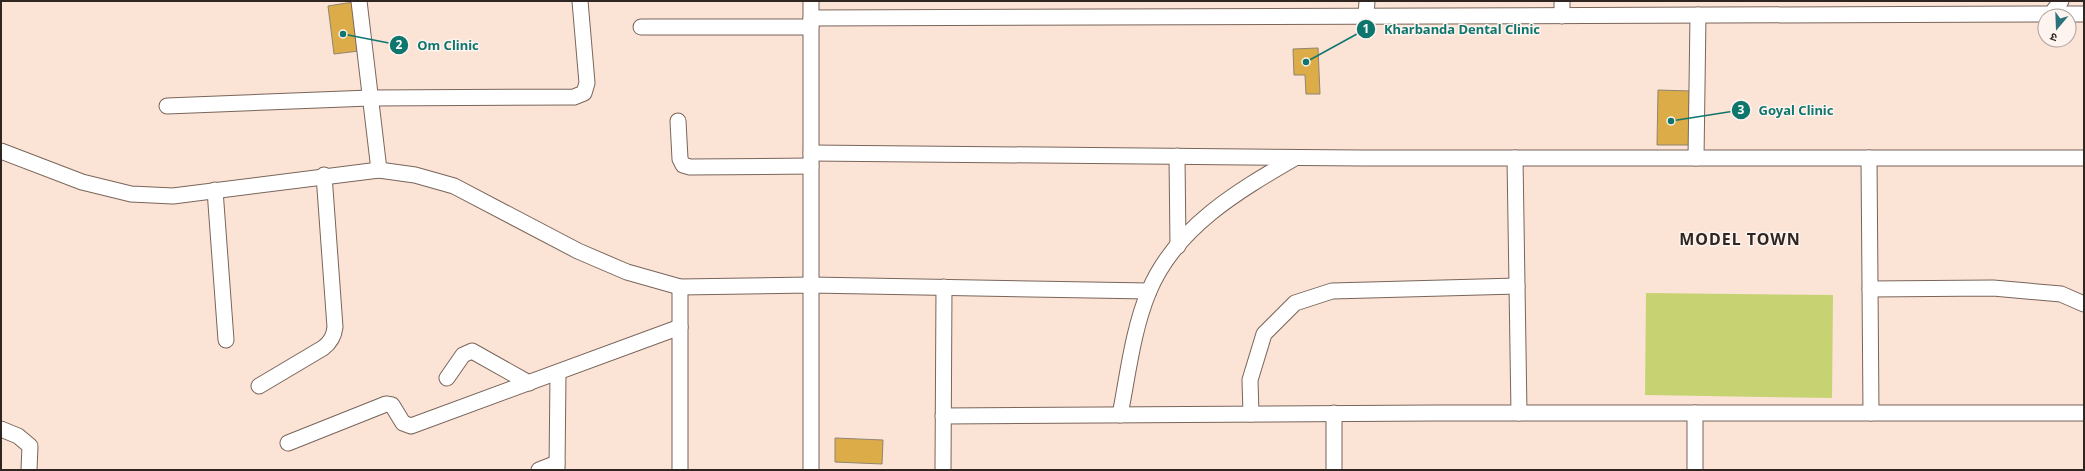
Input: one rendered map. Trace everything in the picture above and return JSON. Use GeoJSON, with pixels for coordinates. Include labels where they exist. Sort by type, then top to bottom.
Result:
{"type":"FeatureCollection","features":[{"type":"Feature","properties":{"kind":"street"},"geometry":{"type":"LineString","coordinates":[[359,1],[379,170]]}},
{"type":"Feature","properties":{"kind":"street"},"geometry":{"type":"LineString","coordinates":[[167,106],[370,98],[574,97],[584,93],[587,83],[580,1]]}},
{"type":"Feature","properties":{"kind":"street"},"geometry":{"type":"LineString","coordinates":[[811,1],[811,470]]}},
{"type":"Feature","properties":{"kind":"street"},"geometry":{"type":"LineString","coordinates":[[1366,1],[1366,16]]}},
{"type":"Feature","properties":{"kind":"street"},"geometry":{"type":"LineString","coordinates":[[641,27],[811,23],[1366,16],[1562,8],[1698,15],[1837,8],[2037,14]]}},
{"type":"Feature","properties":{"kind":"street"},"geometry":{"type":"LineString","coordinates":[[1696,158],[1698,15]]}},
{"type":"Feature","properties":{"kind":"street"},"geometry":{"type":"LineString","coordinates":[[678,121],[680,160],[683,165],[690,167],[811,160],[1177,156],[1515,158],[2084,158]]}},
{"type":"Feature","properties":{"kind":"street"},"geometry":{"type":"LineString","coordinates":[[1,151],[82,182],[131,194],[173,196],[324,175],[379,170],[415,175],[454,186],[578,251],[627,272],[680,287],[811,285],[1149,291]]}},
{"type":"Feature","properties":{"kind":"street"},"geometry":{"type":"LineString","coordinates":[[1177,156],[1178,246]]}},
{"type":"Feature","properties":{"kind":"street"},"geometry":{"type":"LineString","coordinates":[[1120,415],[1135,336],[1149,291],[1165,260],[1210,212],[1241,190],[1296,157]]}},
{"type":"Feature","properties":{"kind":"street"},"geometry":{"type":"LineString","coordinates":[[1515,158],[1519,413]]}},
{"type":"Feature","properties":{"kind":"street"},"geometry":{"type":"LineString","coordinates":[[1869,158],[1871,413]]}},
{"type":"Feature","properties":{"kind":"street"},"geometry":{"type":"LineString","coordinates":[[259,386],[324,348],[334,336],[335,327],[324,175]]}},
{"type":"Feature","properties":{"kind":"street"},"geometry":{"type":"LineString","coordinates":[[215,190],[226,340]]}},
{"type":"Feature","properties":{"kind":"street"},"geometry":{"type":"LineString","coordinates":[[1251,414],[1250,380],[1264,334],[1294,303],[1332,291],[1517,286]]}},
{"type":"Feature","properties":{"kind":"street"},"geometry":{"type":"LineString","coordinates":[[680,287],[680,470]]}},
{"type":"Feature","properties":{"kind":"street"},"geometry":{"type":"LineString","coordinates":[[943,470],[944,287]]}},
{"type":"Feature","properties":{"kind":"street"},"geometry":{"type":"LineString","coordinates":[[1870,289],[1993,288],[2061,294],[2084,304]]}},
{"type":"Feature","properties":{"kind":"street"},"geometry":{"type":"LineString","coordinates":[[288,443],[386,404],[392,405],[403,423],[411,426],[680,327]]}},
{"type":"Feature","properties":{"kind":"street"},"geometry":{"type":"LineString","coordinates":[[447,378],[463,355],[472,351],[529,383]]}},
{"type":"Feature","properties":{"kind":"street"},"geometry":{"type":"LineString","coordinates":[[539,470],[557,466],[558,373]]}},
{"type":"Feature","properties":{"kind":"street"},"geometry":{"type":"LineString","coordinates":[[943,416],[1334,413],[2084,414]]}},
{"type":"Feature","properties":{"kind":"street"},"geometry":{"type":"LineString","coordinates":[[1334,413],[1334,470]]}},
{"type":"Feature","properties":{"kind":"street"},"geometry":{"type":"LineString","coordinates":[[1695,413],[1695,470]]}},
{"type":"Feature","properties":{"kind":"street"},"geometry":{"type":"LineString","coordinates":[[1,429],[18,436],[30,446],[30,470]]}},
{"type":"Feature","properties":{"kind":"green space"},"geometry":{"type":"Polygon","coordinates":[[[1646,293],[1833,295],[1832,398],[1645,395],[1646,293]]]}},
{"type":"Feature","properties":{"kind":"building"},"geometry":{"type":"Polygon","coordinates":[[[353,2],[359,51],[334,54],[328,6],[353,2]]]}},
{"type":"Feature","properties":{"kind":"building"},"geometry":{"type":"Polygon","coordinates":[[[1318,48],[1320,94],[1306,94],[1305,75],[1294,75],[1293,49],[1318,48]]]}},
{"type":"Feature","properties":{"kind":"building"},"geometry":{"type":"Polygon","coordinates":[[[1658,90],[1691,91],[1690,145],[1657,145],[1658,90]]]}},
{"type":"Feature","properties":{"kind":"building"},"geometry":{"type":"Polygon","coordinates":[[[835,438],[883,440],[882,464],[835,462],[835,438]]]}},
{"type":"Feature","properties":{"kind":"place","name":"Om Clinic"},"geometry":{"type":"Point","coordinates":[343,34]}},
{"type":"Feature","properties":{"kind":"place","name":"Kharbanda Dental Clinic"},"geometry":{"type":"Point","coordinates":[1306,62]}},
{"type":"Feature","properties":{"kind":"place","name":"Goyal Clinic"},"geometry":{"type":"Point","coordinates":[1671,121]}},
{"type":"Feature","properties":{"kind":"district","name":"MODEL TOWN"},"geometry":{"type":"Point","coordinates":[1740,239]}}]}
